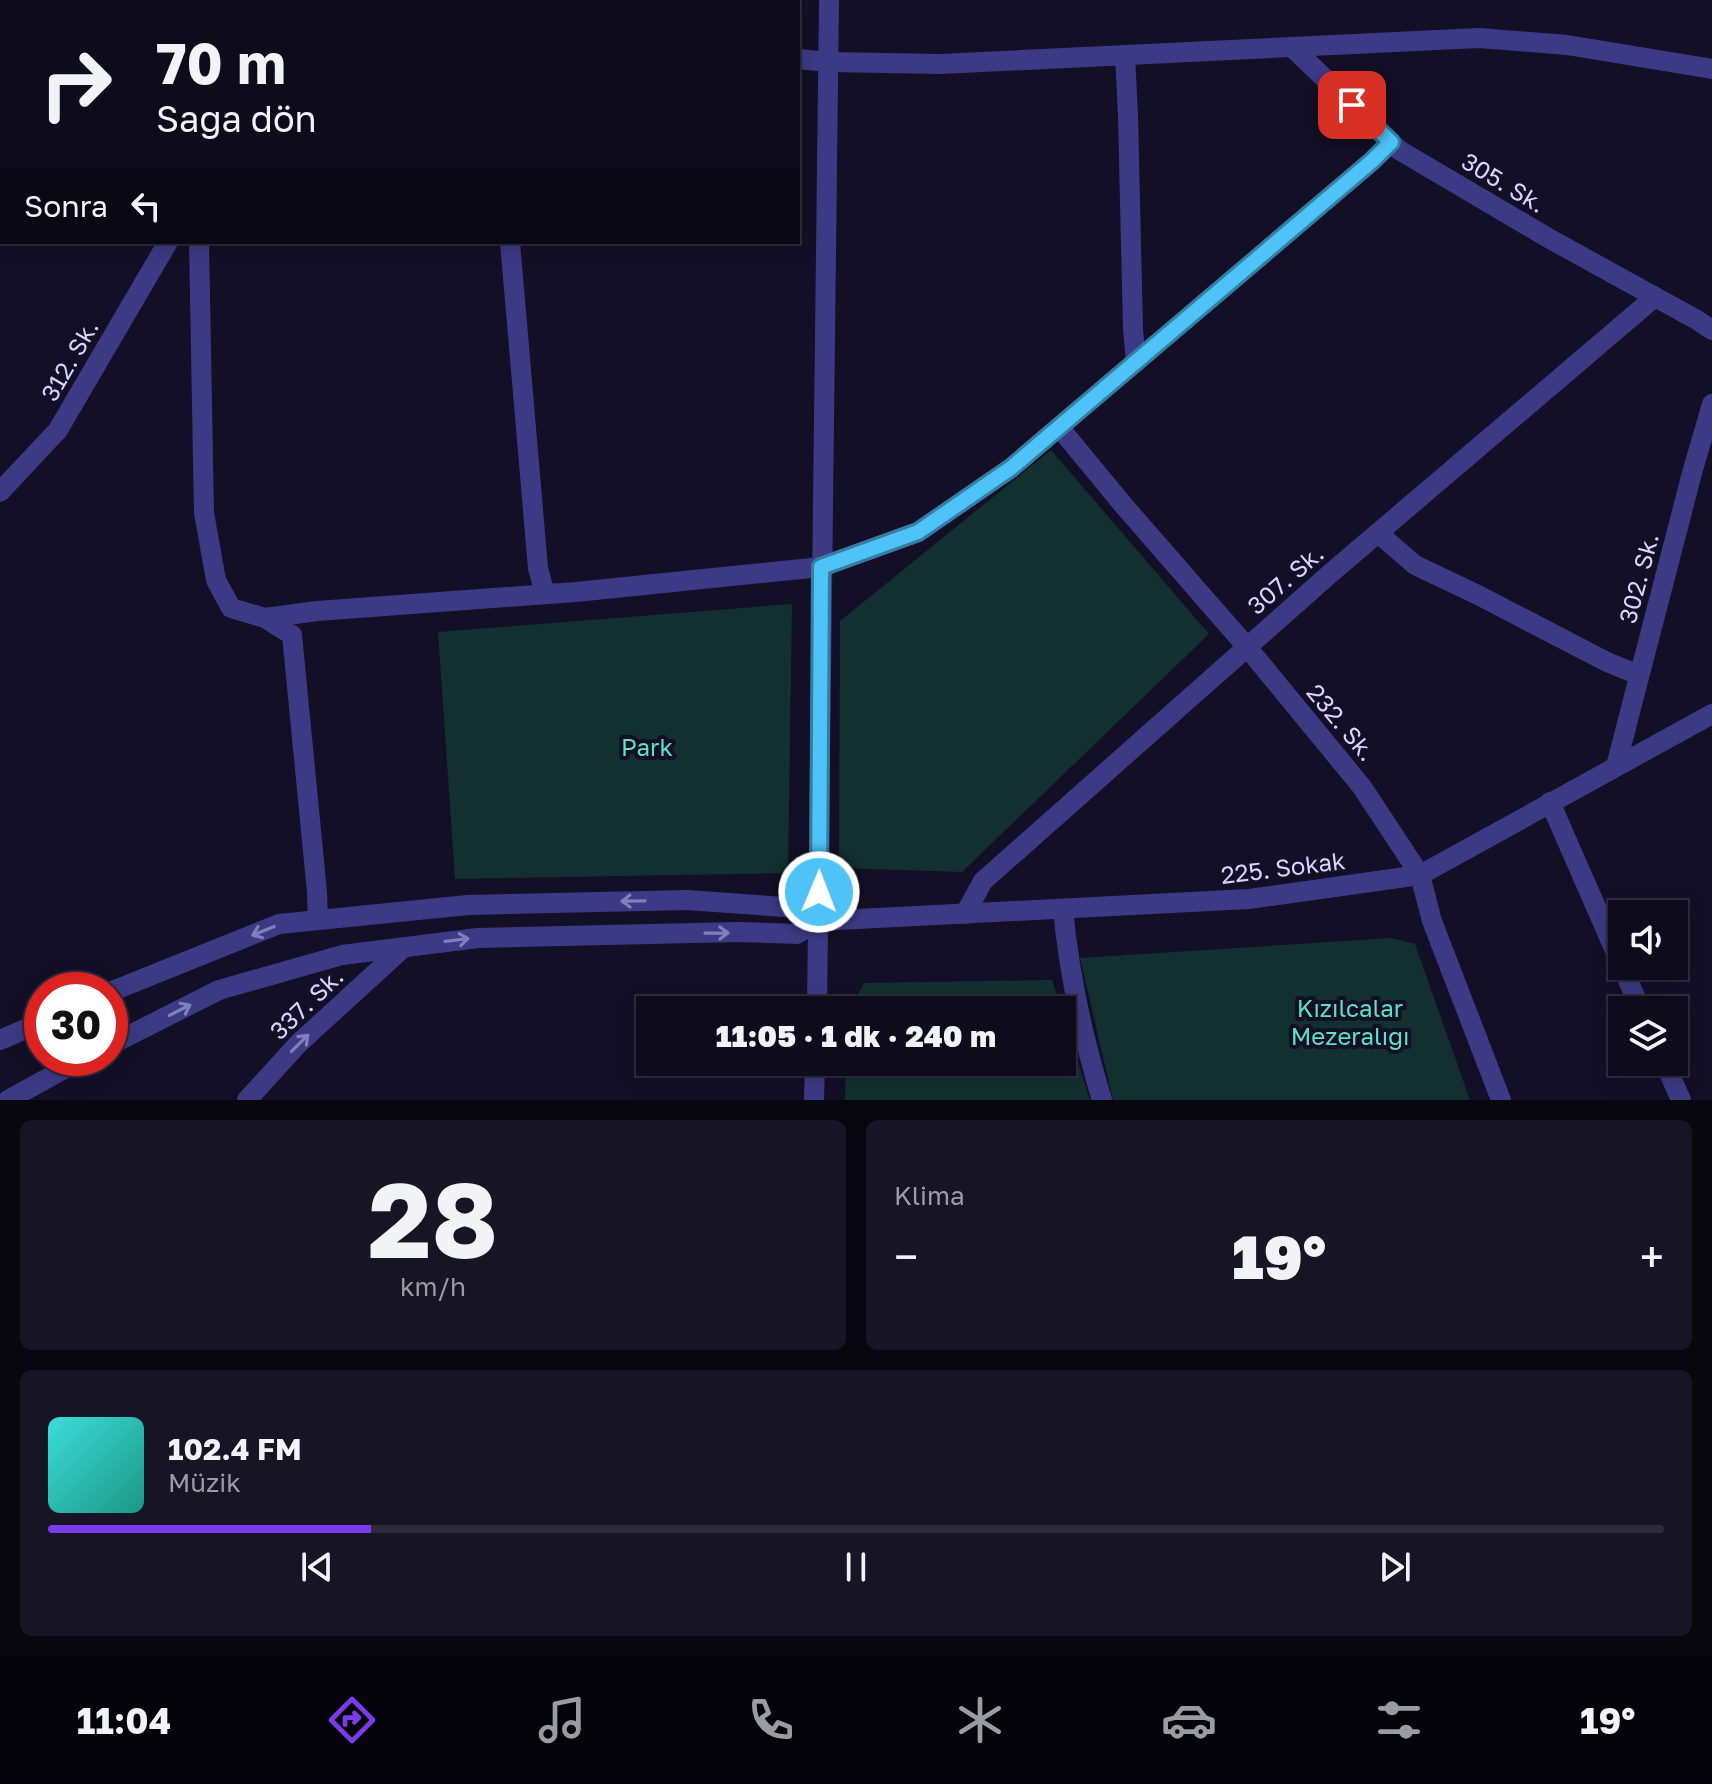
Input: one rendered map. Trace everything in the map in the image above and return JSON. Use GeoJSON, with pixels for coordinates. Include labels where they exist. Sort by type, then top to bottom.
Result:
{"type":"FeatureCollection","features":[{"type":"Feature","properties":{"kind":"street"},"geometry":{"type":"LineString","coordinates":[[817,996],[829,0]]}},
{"type":"Feature","properties":{"kind":"street"},"geometry":{"type":"LineString","coordinates":[[800,59],[941,64],[1479,38],[1567,45],[1712,69]]}},
{"type":"Feature","properties":{"kind":"street","name":"305. Sk."},"geometry":{"type":"LineString","coordinates":[[1293,48],[1399,150],[1712,330]]}},
{"type":"Feature","properties":{"kind":"street"},"geometry":{"type":"LineString","coordinates":[[1125,55],[1136,362]]}},
{"type":"Feature","properties":{"kind":"street"},"geometry":{"type":"LineString","coordinates":[[265,618],[821,567],[918,532],[1011,468],[1391,142]]}},
{"type":"Feature","properties":{"kind":"street","name":"312. Sk."},"geometry":{"type":"LineString","coordinates":[[0,492],[58,430],[167,244]]}},
{"type":"Feature","properties":{"kind":"street"},"geometry":{"type":"LineString","coordinates":[[199,244],[204,513],[216,580],[231,608],[265,618],[292,635],[318,920]]}},
{"type":"Feature","properties":{"kind":"street"},"geometry":{"type":"LineString","coordinates":[[510,244],[538,568],[545,594]]}},
{"type":"Feature","properties":{"kind":"street","name":"307. Sk."},"geometry":{"type":"LineString","coordinates":[[965,914],[983,881],[1378,533],[1655,297]]}},
{"type":"Feature","properties":{"kind":"street","name":"302. Sk."},"geometry":{"type":"LineString","coordinates":[[1616,766],[1712,404]]}},
{"type":"Feature","properties":{"kind":"street","name":"232. Sk."},"geometry":{"type":"LineString","coordinates":[[1059,427],[1362,787],[1420,875],[1432,921],[1501,1100]]}},
{"type":"Feature","properties":{"kind":"street"},"geometry":{"type":"LineString","coordinates":[[1378,533],[1415,565],[1607,662],[1639,675]]}},
{"type":"Feature","properties":{"kind":"street","name":"225. Sokak"},"geometry":{"type":"LineString","coordinates":[[819,921],[1249,899],[1420,875],[1712,714]]}},
{"type":"Feature","properties":{"kind":"street"},"geometry":{"type":"LineString","coordinates":[[1550,802],[1635,996]]}},
{"type":"Feature","properties":{"kind":"street"},"geometry":{"type":"LineString","coordinates":[[128,985],[279,924],[468,905],[687,900],[798,908],[819,921]]}},
{"type":"Feature","properties":{"kind":"street"},"geometry":{"type":"LineString","coordinates":[[1063,909],[1066,946],[1088,1055],[1102,1100]]}},
{"type":"Feature","properties":{"kind":"street"},"geometry":{"type":"LineString","coordinates":[[128,1036],[219,990],[342,955],[478,938],[739,932],[797,934],[819,921]]}},
{"type":"Feature","properties":{"kind":"street","name":"337. Sk."},"geometry":{"type":"LineString","coordinates":[[247,1100],[299,1043],[404,947]]}},
{"type":"Feature","properties":{"kind":"street"},"geometry":{"type":"LineString","coordinates":[[0,1040],[24,1030]]}},
{"type":"Feature","properties":{"kind":"street"},"geometry":{"type":"LineString","coordinates":[[8,1100],[51,1076]]}},
{"type":"Feature","properties":{"kind":"street"},"geometry":{"type":"LineString","coordinates":[[814,1100],[815,1076]]}},
{"type":"Feature","properties":{"kind":"street"},"geometry":{"type":"LineString","coordinates":[[1670,1076],[1681,1100]]}},
{"type":"Feature","properties":{"kind":"green space"},"geometry":{"type":"Polygon","coordinates":[[[1051,450],[1209,634],[962,872],[839,868],[840,621],[1051,450]]]}},
{"type":"Feature","properties":{"kind":"green space","name":"Park"},"geometry":{"type":"Polygon","coordinates":[[[792,604],[788,873],[455,879],[438,632],[792,604]]]}},
{"type":"Feature","properties":{"kind":"green space","name":"Kızılcalar Mezeralığı"},"geometry":{"type":"Polygon","coordinates":[[[1392,938],[1415,944],[1470,1100],[1113,1100],[1080,958],[1392,938]]]}},
{"type":"Feature","properties":{"kind":"green space"},"geometry":{"type":"Polygon","coordinates":[[[1052,980],[1057,996],[857,996],[864,983],[1052,980]]]}},
{"type":"Feature","properties":{"kind":"green space"},"geometry":{"type":"Polygon","coordinates":[[[1076,1056],[1090,1100],[845,1100],[846,1076],[1076,1076],[1076,1056]]]}},
{"type":"Feature","properties":{"kind":"route"},"geometry":{"type":"LineString","coordinates":[[819,892],[821,567],[918,532],[1011,468],[1372,161],[1391,142],[1352,105]]}}]}
